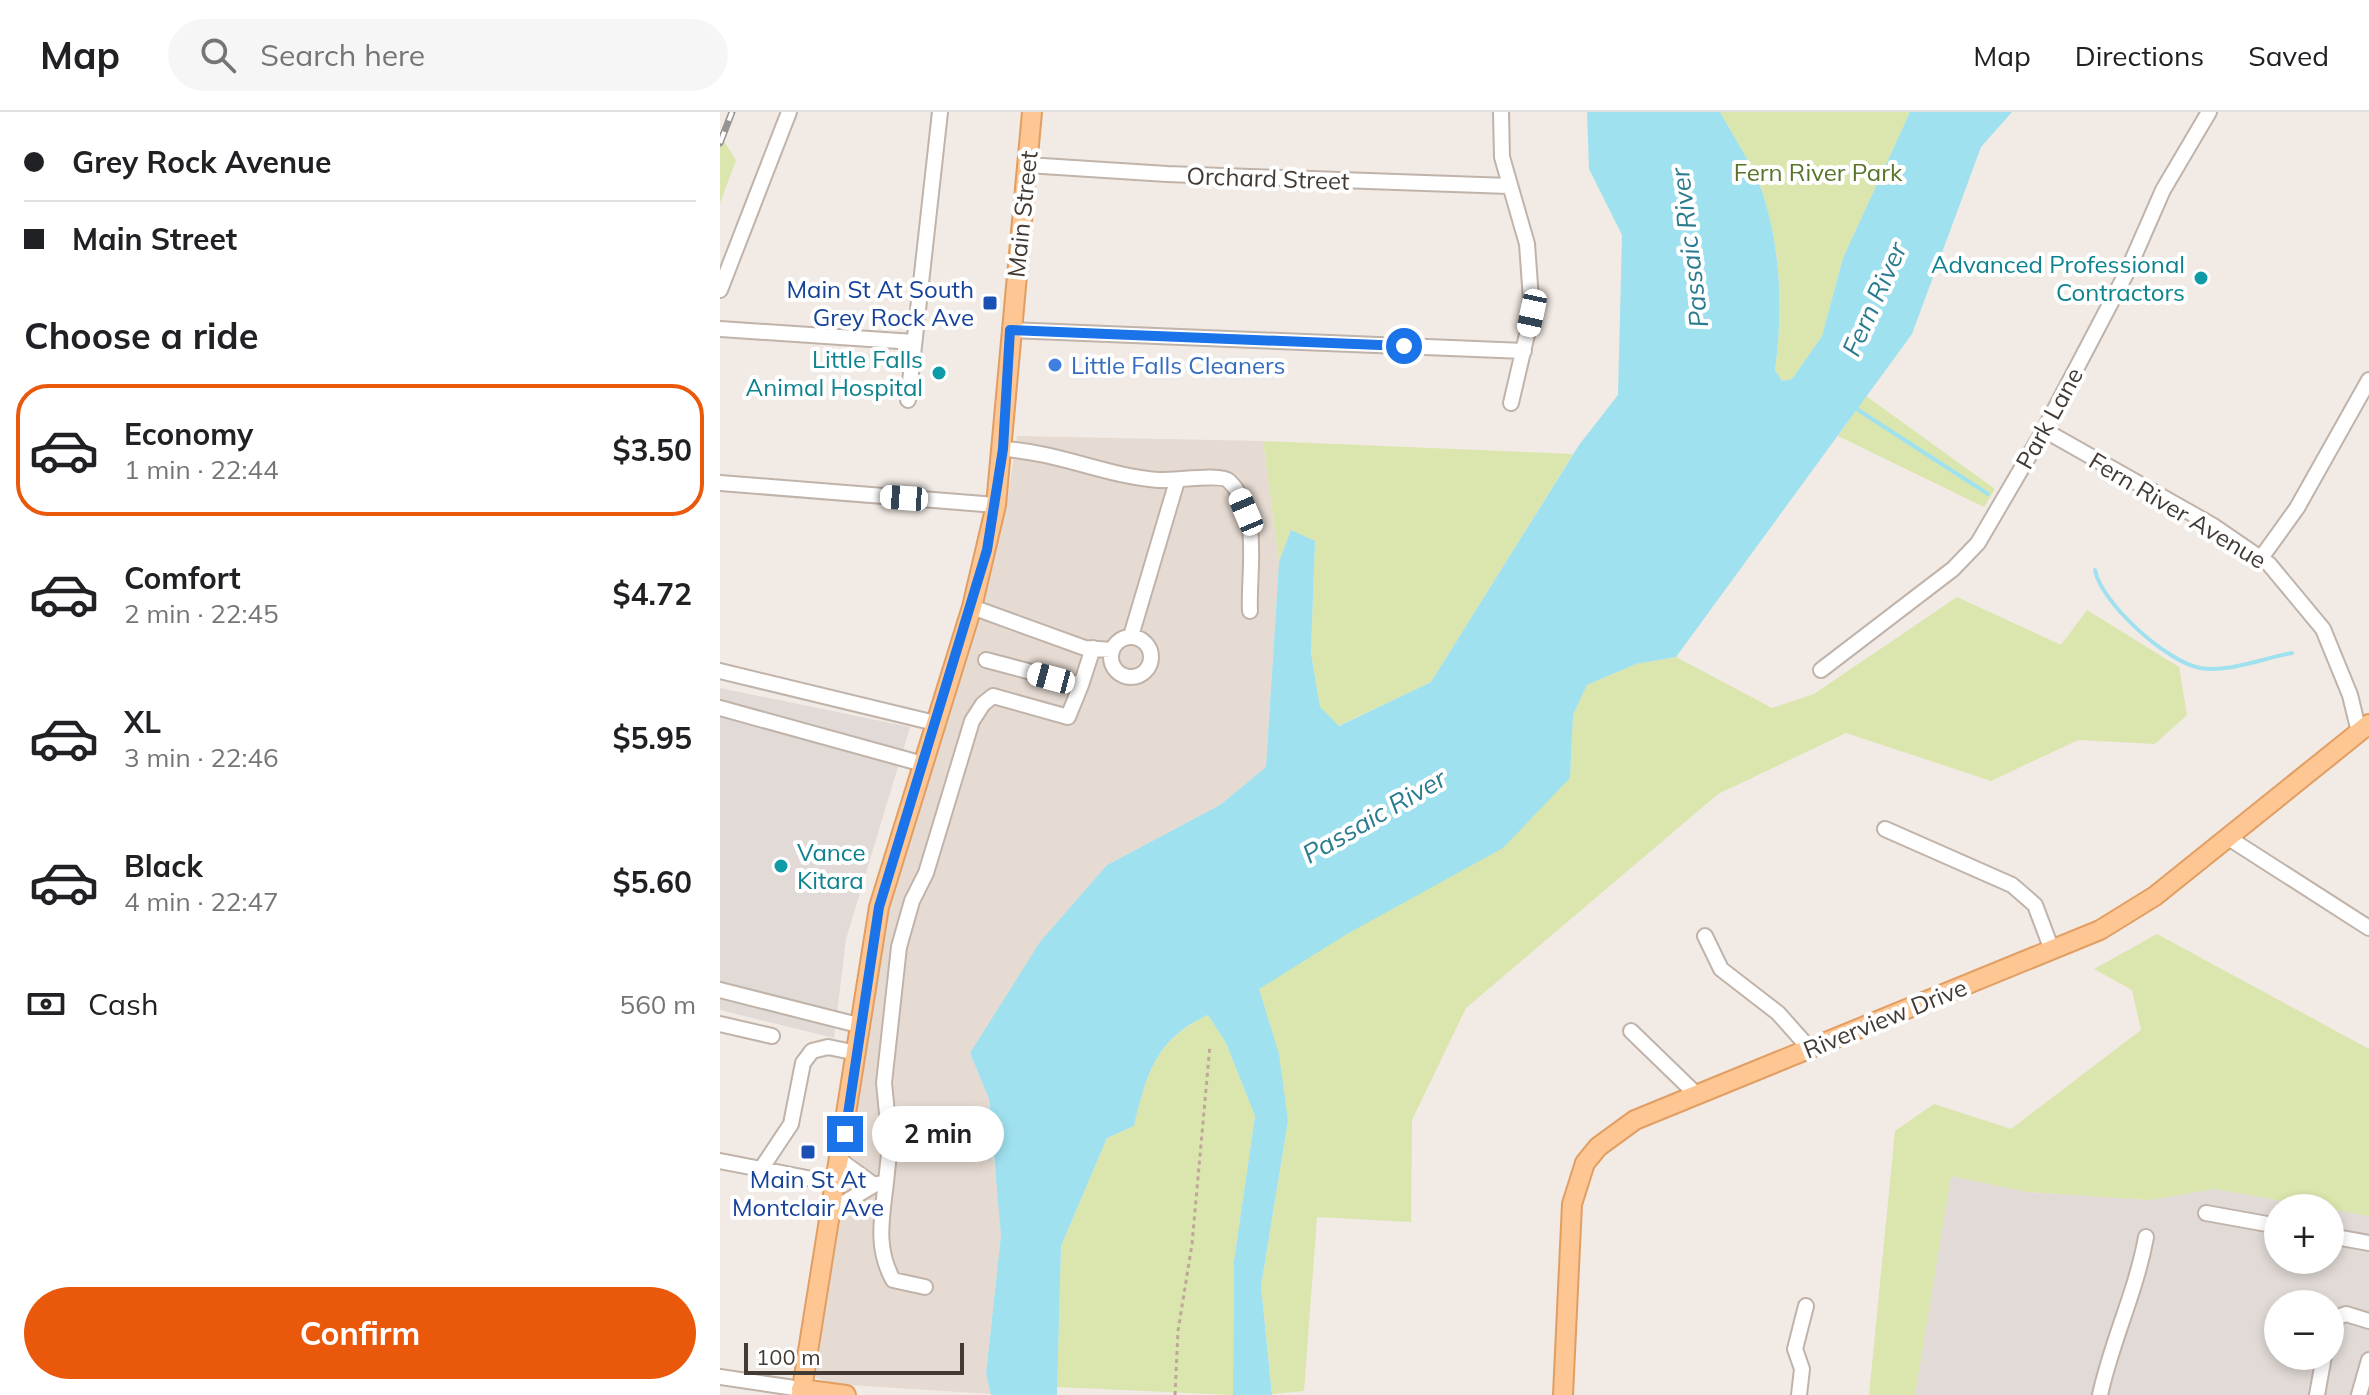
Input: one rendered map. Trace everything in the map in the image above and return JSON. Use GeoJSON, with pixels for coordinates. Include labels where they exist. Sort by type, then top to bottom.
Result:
{"type":"FeatureCollection","features":[{"type":"Feature","properties":{"kind":"main road","name":"Main Street"},"geometry":{"type":"LineString","coordinates":[[801,1392],[841,1161],[879,907],[972,607],[996,505],[1032,112]]}},
{"type":"Feature","properties":{"kind":"main road","name":"Riverview Drive"},"geometry":{"type":"LineString","coordinates":[[1563,1395],[1572,1204],[1585,1163],[1598,1147],[1635,1120],[2100,930],[2155,896],[2366,726]]}},
{"type":"Feature","properties":{"kind":"main road"},"geometry":{"type":"LineString","coordinates":[[801,1392],[846,1395]]}},
{"type":"Feature","properties":{"kind":"street"},"geometry":{"type":"LineString","coordinates":[[720,290],[789,112]]}},
{"type":"Feature","properties":{"kind":"street"},"geometry":{"type":"LineString","coordinates":[[908,400],[940,112]]}},
{"type":"Feature","properties":{"kind":"street"},"geometry":{"type":"LineString","coordinates":[[1501,112],[1502,157],[1521,217],[1530,265],[1532,313],[1511,403]]}},
{"type":"Feature","properties":{"kind":"street","name":"Park Lane"},"geometry":{"type":"LineString","coordinates":[[1821,670],[1964,559],[1978,543],[2044,430],[2128,270],[2163,190],[2209,112]]}},
{"type":"Feature","properties":{"kind":"street","name":"Orchard Street"},"geometry":{"type":"LineString","coordinates":[[1027,165],[1167,174],[1509,186]]}},
{"type":"Feature","properties":{"kind":"street"},"geometry":{"type":"LineString","coordinates":[[720,329],[914,342]]}},
{"type":"Feature","properties":{"kind":"street"},"geometry":{"type":"LineString","coordinates":[[1010,330],[1524,351]]}},
{"type":"Feature","properties":{"kind":"street"},"geometry":{"type":"LineString","coordinates":[[2261,558],[2297,508],[2369,380]]}},
{"type":"Feature","properties":{"kind":"street","name":"Fern River Avenue"},"geometry":{"type":"LineString","coordinates":[[2044,430],[2212,525],[2261,558],[2284,578],[2323,629],[2366,726]]}},
{"type":"Feature","properties":{"kind":"street"},"geometry":{"type":"LineString","coordinates":[[1003,449],[1039,452],[1138,477],[1177,481],[1219,475],[1228,479],[1239,494],[1251,535],[1250,611]]}},
{"type":"Feature","properties":{"kind":"street"},"geometry":{"type":"LineString","coordinates":[[1131,636],[1177,481]]}},
{"type":"Feature","properties":{"kind":"street"},"geometry":{"type":"LineString","coordinates":[[720,483],[996,505]]}},
{"type":"Feature","properties":{"kind":"street"},"geometry":{"type":"LineString","coordinates":[[972,607],[1093,648],[1111,650]]}},
{"type":"Feature","properties":{"kind":"street"},"geometry":{"type":"LineString","coordinates":[[1131,636],[1144,641],[1151,652],[1149,665],[1140,675],[1127,677],[1115,670],[1111,650],[1119,640],[1131,636]]}},
{"type":"Feature","properties":{"kind":"street"},"geometry":{"type":"LineString","coordinates":[[925,1287],[893,1280],[884,1264],[879,1245],[880,1184],[890,1144],[884,1083],[899,947],[938,835],[972,721],[983,704],[993,696],[1068,717],[1093,648]]}},
{"type":"Feature","properties":{"kind":"street"},"geometry":{"type":"LineString","coordinates":[[986,660],[1081,685]]}},
{"type":"Feature","properties":{"kind":"street"},"geometry":{"type":"LineString","coordinates":[[720,671],[935,723]]}},
{"type":"Feature","properties":{"kind":"street"},"geometry":{"type":"LineString","coordinates":[[720,708],[923,764]]}},
{"type":"Feature","properties":{"kind":"street"},"geometry":{"type":"LineString","coordinates":[[1885,829],[2012,885],[2035,905],[2052,950]]}},
{"type":"Feature","properties":{"kind":"street"},"geometry":{"type":"LineString","coordinates":[[2227,837],[2369,928]]}},
{"type":"Feature","properties":{"kind":"street"},"geometry":{"type":"LineString","coordinates":[[1705,936],[1721,969],[1778,1013],[1810,1049]]}},
{"type":"Feature","properties":{"kind":"street"},"geometry":{"type":"LineString","coordinates":[[720,990],[862,1026]]}},
{"type":"Feature","properties":{"kind":"street"},"geometry":{"type":"LineString","coordinates":[[720,1024],[772,1036]]}},
{"type":"Feature","properties":{"kind":"street"},"geometry":{"type":"LineString","coordinates":[[1631,1031],[1697,1095]]}},
{"type":"Feature","properties":{"kind":"street"},"geometry":{"type":"LineString","coordinates":[[761,1169],[791,1124],[803,1063],[812,1051],[828,1047],[857,1053]]}},
{"type":"Feature","properties":{"kind":"street"},"geometry":{"type":"LineString","coordinates":[[720,1161],[837,1184]]}},
{"type":"Feature","properties":{"kind":"street"},"geometry":{"type":"LineString","coordinates":[[841,1161],[880,1184]]}},
{"type":"Feature","properties":{"kind":"street"},"geometry":{"type":"LineString","coordinates":[[832,1210],[880,1184]]}},
{"type":"Feature","properties":{"kind":"street"},"geometry":{"type":"LineString","coordinates":[[2206,1213],[2264,1223]]}},
{"type":"Feature","properties":{"kind":"street"},"geometry":{"type":"LineString","coordinates":[[2100,1395],[2111,1347],[2138,1284],[2146,1237]]}},
{"type":"Feature","properties":{"kind":"street"},"geometry":{"type":"LineString","coordinates":[[2344,1239],[2369,1243]]}},
{"type":"Feature","properties":{"kind":"street"},"geometry":{"type":"LineString","coordinates":[[1799,1395],[1802,1369],[1795,1349],[1806,1306]]}},
{"type":"Feature","properties":{"kind":"street"},"geometry":{"type":"LineString","coordinates":[[2344,1315],[2369,1321]]}},
{"type":"Feature","properties":{"kind":"street"},"geometry":{"type":"LineString","coordinates":[[2359,1395],[2369,1360]]}},
{"type":"Feature","properties":{"kind":"street"},"geometry":{"type":"LineString","coordinates":[[2317,1395],[2321,1370]]}},
{"type":"Feature","properties":{"kind":"street"},"geometry":{"type":"LineString","coordinates":[[720,1377],[801,1392]]}},
{"type":"Feature","properties":{"kind":"path"},"geometry":{"type":"LineString","coordinates":[[1175,1395],[1178,1331],[1192,1244],[1210,1045]]}},
{"type":"Feature","properties":{"kind":"shaded area"},"geometry":{"type":"Polygon","coordinates":[[[1017,436],[1263,441],[1279,562],[1266,767],[1220,805],[1107,865],[970,1053],[989,1099],[990,1139],[999,1195],[1001,1236],[986,1374],[991,1394],[833,1384],[817,1378],[809,1369],[877,929],[972,607],[1006,509],[1017,436]]]}},
{"type":"Feature","properties":{"kind":"shaded area","name":"Vance Kitara"},"geometry":{"type":"Polygon","coordinates":[[[720,688],[910,727],[846,939],[834,1038],[720,1010],[720,688]]]}},
{"type":"Feature","properties":{"kind":"shaded area"},"geometry":{"type":"Polygon","coordinates":[[[1950,1176],[2027,1192],[2150,1200],[2214,1189],[2264,1198],[2264,1274],[2344,1274],[2344,1212],[2369,1216],[2369,1395],[1915,1395],[1950,1176]]]}},
{"type":"Feature","properties":{"kind":"green space","name":"Fern River Park"},"geometry":{"type":"Polygon","coordinates":[[[1720,112],[1910,112],[1843,258],[1822,336],[1792,379],[1782,381],[1775,370],[1779,281],[1769,215],[1754,173],[1720,112]]]}},
{"type":"Feature","properties":{"kind":"green space"},"geometry":{"type":"Polygon","coordinates":[[[720,135],[736,160],[720,203],[720,135]]]}},
{"type":"Feature","properties":{"kind":"green space"},"geometry":{"type":"Polygon","coordinates":[[[1866,396],[1995,489],[1984,507],[1838,436],[1866,396]]]}},
{"type":"Feature","properties":{"kind":"green space"},"geometry":{"type":"Polygon","coordinates":[[[1263,441],[1573,454],[1431,682],[1338,726],[1320,707],[1311,653],[1315,542],[1291,530],[1279,562],[1263,441]]]}},
{"type":"Feature","properties":{"kind":"green space"},"geometry":{"type":"Polygon","coordinates":[[[1957,597],[2061,645],[2087,610],[2179,667],[2187,715],[2155,744],[2078,740],[1991,781],[1846,733],[1718,794],[1466,1008],[1412,1120],[1411,1222],[1317,1217],[1304,1391],[1272,1394],[1261,1286],[1288,1121],[1258,989],[1346,934],[1570,778],[1573,715],[1587,685],[1636,664],[1676,657],[1772,708],[1814,694],[1957,597]]]}},
{"type":"Feature","properties":{"kind":"green space"},"geometry":{"type":"Polygon","coordinates":[[[2157,934],[2369,1049],[2369,1216],[2344,1212],[2344,1194],[2264,1194],[2264,1198],[2214,1189],[2150,1200],[2027,1192],[1951,1176],[1915,1395],[1869,1395],[1895,1131],[1934,1104],[2011,1129],[2141,1030],[2132,990],[2094,969],[2157,934]]]}},
{"type":"Feature","properties":{"kind":"green space"},"geometry":{"type":"Polygon","coordinates":[[[1208,1015],[1226,1043],[1255,1116],[1234,1261],[1233,1395],[1057,1387],[1061,1246],[1107,1138],[1134,1126],[1143,1090],[1156,1060],[1176,1035],[1208,1015]]]}},
{"type":"Feature","properties":{"kind":"water"},"geometry":{"type":"Polygon","coordinates":[[[1587,112],[1720,112],[1754,173],[1769,215],[1779,281],[1775,370],[1782,381],[1792,379],[1822,336],[1843,258],[1910,112],[2012,112],[1981,147],[1912,334],[1676,657],[1636,664],[1587,685],[1573,715],[1570,778],[1503,848],[1347,934],[1259,989],[1279,1054],[1288,1121],[1261,1286],[1272,1395],[1233,1395],[1234,1261],[1255,1116],[1226,1043],[1208,1015],[1176,1035],[1156,1060],[1143,1090],[1134,1126],[1107,1138],[1061,1246],[1057,1395],[991,1395],[986,1374],[1001,1235],[989,1099],[970,1053],[1040,942],[1107,865],[1220,805],[1266,767],[1279,562],[1291,530],[1315,541],[1311,653],[1320,707],[1339,726],[1431,682],[1579,445],[1618,395],[1622,235],[1589,169],[1587,112]]]}},
{"type":"Feature","properties":{"kind":"waterway"},"geometry":{"type":"LineString","coordinates":[[1852,406],[1988,494]]}},
{"type":"Feature","properties":{"kind":"waterway"},"geometry":{"type":"LineString","coordinates":[[2095,570],[2109,598],[2122,614],[2154,643],[2186,663],[2200,668],[2222,668],[2292,653]]}},
{"type":"Feature","properties":{"kind":"railway"},"geometry":{"type":"LineString","coordinates":[[720,143],[732,112]]}},
{"type":"Feature","properties":{"kind":"place","name":"Advanced Professional Contractors"},"geometry":{"type":"Point","coordinates":[2201,278]}},
{"type":"Feature","properties":{"kind":"place","name":"Main St At South Grey Rock Ave"},"geometry":{"type":"Point","coordinates":[990,303]}},
{"type":"Feature","properties":{"kind":"place","name":"Little Falls Cleaners"},"geometry":{"type":"Point","coordinates":[1055,365]}},
{"type":"Feature","properties":{"kind":"place","name":"Little Falls Animal Hospital"},"geometry":{"type":"Point","coordinates":[939,373]}},
{"type":"Feature","properties":{"kind":"place","name":"Vance Kitara"},"geometry":{"type":"Point","coordinates":[781,866]}},
{"type":"Feature","properties":{"kind":"place","name":"Main St At Montclair Ave"},"geometry":{"type":"Point","coordinates":[808,1152]}},
{"type":"Feature","properties":{"kind":"route"},"geometry":{"type":"LineString","coordinates":[[845,1134],[879,907],[987,550],[1003,449],[1010,330],[1404,346]]}},
{"type":"Feature","properties":{"kind":"water label","name":"Passaic River"},"geometry":{"type":"Point","coordinates":[1689,248]}},
{"type":"Feature","properties":{"kind":"water label","name":"Fern River"},"geometry":{"type":"Point","coordinates":[1874,299]}},
{"type":"Feature","properties":{"kind":"water label","name":"Passaic River"},"geometry":{"type":"Point","coordinates":[1374,816]}}]}
